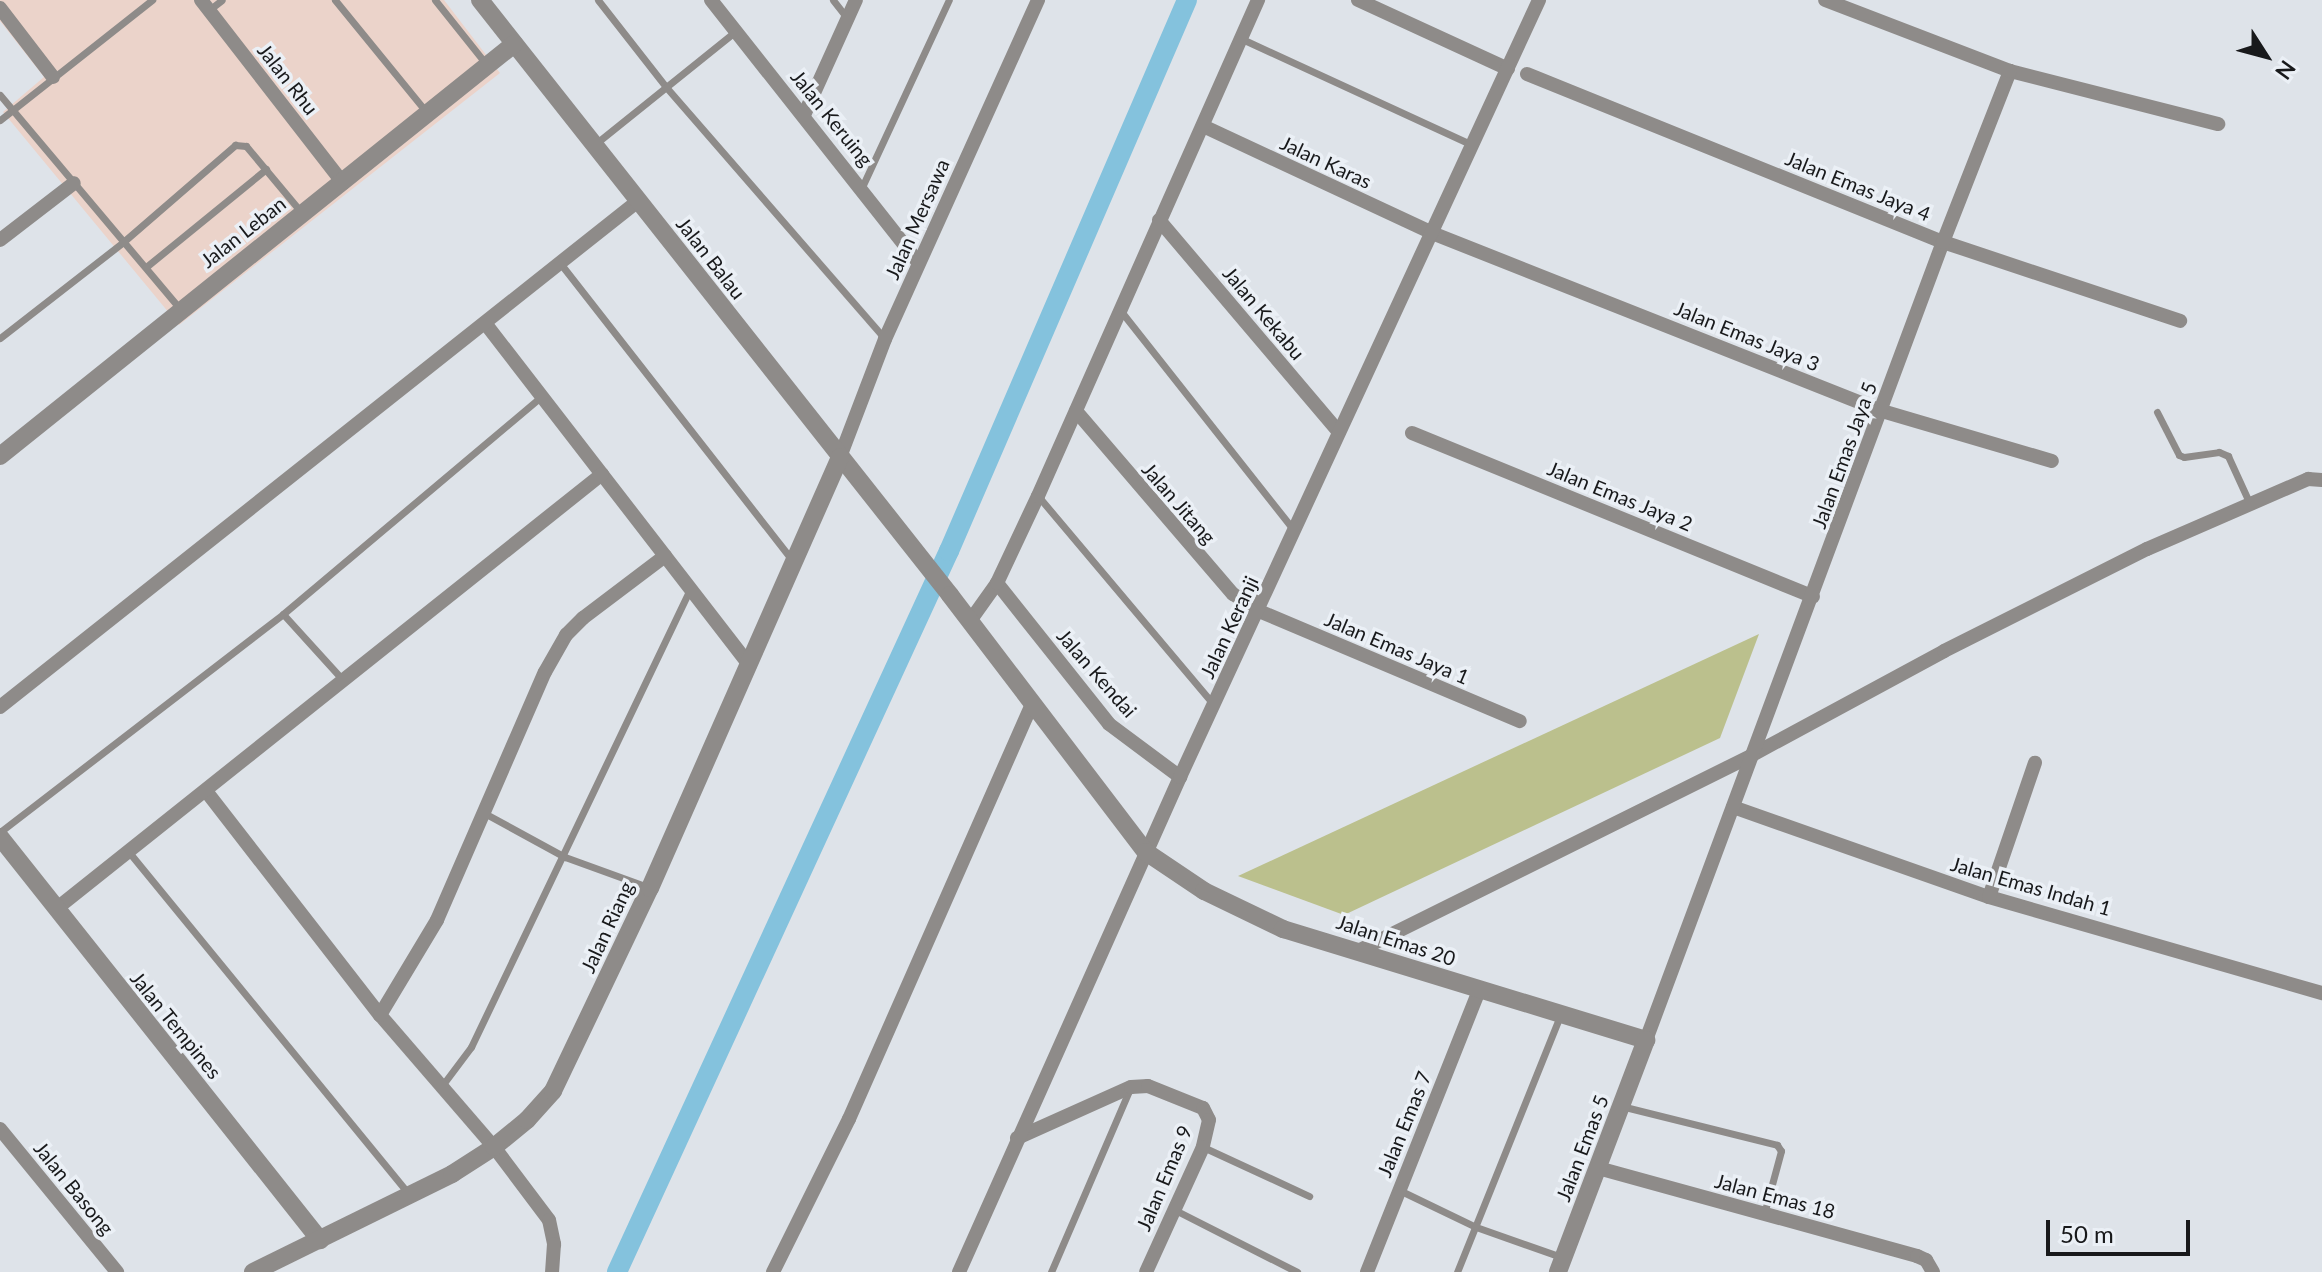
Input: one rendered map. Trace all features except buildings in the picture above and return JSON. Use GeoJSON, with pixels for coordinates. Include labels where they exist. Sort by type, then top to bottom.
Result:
{"type":"FeatureCollection","features":[{"type":"Feature","properties":{"kind":"street","name":"Jalan Balau"},"geometry":{"type":"LineString","coordinates":[[480,0],[1033,702]]}},
{"type":"Feature","properties":{"kind":"street","name":"Jalan Keruing"},"geometry":{"type":"LineString","coordinates":[[711,0],[862,187],[919,263]]}},
{"type":"Feature","properties":{"kind":"street"},"geometry":{"type":"LineString","coordinates":[[804,115],[856,0]]}},
{"type":"Feature","properties":{"kind":"street","name":"Jalan Mersawa"},"geometry":{"type":"LineString","coordinates":[[840,457],[885,339],[1038,0]]}},
{"type":"Feature","properties":{"kind":"street"},"geometry":{"type":"LineString","coordinates":[[970,621],[997,583],[1038,496],[1258,0]]}},
{"type":"Feature","properties":{"kind":"street"},"geometry":{"type":"LineString","coordinates":[[1358,0],[1508,69]]}},
{"type":"Feature","properties":{"kind":"street","name":"Jalan Keranji"},"geometry":{"type":"LineString","coordinates":[[959,1272],[1180,777],[1539,0]]}},
{"type":"Feature","properties":{"kind":"street"},"geometry":{"type":"LineString","coordinates":[[1825,0],[2010,71],[2218,124]]}},
{"type":"Feature","properties":{"kind":"street","name":"Jalan Rhu"},"geometry":{"type":"LineString","coordinates":[[205,5],[343,183]]}},
{"type":"Feature","properties":{"kind":"street"},"geometry":{"type":"LineString","coordinates":[[0,8],[6,29],[53,77]]}},
{"type":"Feature","properties":{"kind":"street","name":"Jalan Leban"},"geometry":{"type":"LineString","coordinates":[[1,452],[488,68],[514,44]]}},
{"type":"Feature","properties":{"kind":"street","name":"Jalan Emas Jaya 5"},"geometry":{"type":"LineString","coordinates":[[1646,1040],[1943,242],[2010,71]]}},
{"type":"Feature","properties":{"kind":"street","name":"Jalan Emas Jaya 4"},"geometry":{"type":"LineString","coordinates":[[1527,74],[1943,242],[2180,321]]}},
{"type":"Feature","properties":{"kind":"street","name":"Jalan Karas"},"geometry":{"type":"LineString","coordinates":[[1203,126],[1432,233]]}},
{"type":"Feature","properties":{"kind":"street"},"geometry":{"type":"LineString","coordinates":[[0,240],[74,183]]}},
{"type":"Feature","properties":{"kind":"street"},"geometry":{"type":"LineString","coordinates":[[0,707],[638,201]]}},
{"type":"Feature","properties":{"kind":"street","name":"Jalan Kekabu"},"geometry":{"type":"LineString","coordinates":[[1159,220],[1339,432]]}},
{"type":"Feature","properties":{"kind":"street","name":"Jalan Emas Jaya 3"},"geometry":{"type":"LineString","coordinates":[[1432,233],[1882,411],[2052,461]]}},
{"type":"Feature","properties":{"kind":"street"},"geometry":{"type":"LineString","coordinates":[[485,323],[750,666]]}},
{"type":"Feature","properties":{"kind":"street","name":"Jalan Jitang"},"geometry":{"type":"LineString","coordinates":[[1076,411],[1233,594],[1259,611]]}},
{"type":"Feature","properties":{"kind":"street","name":"Jalan Emas Jaya 2"},"geometry":{"type":"LineString","coordinates":[[1412,433],[1813,597]]}},
{"type":"Feature","properties":{"kind":"street","name":"Jalan Riang"},"geometry":{"type":"LineString","coordinates":[[253,1272],[410,1196],[494,1147],[527,1120],[553,1091],[650,888],[840,457]]}},
{"type":"Feature","properties":{"kind":"street"},"geometry":{"type":"LineString","coordinates":[[56,909],[602,474]]}},
{"type":"Feature","properties":{"kind":"street"},"geometry":{"type":"LineString","coordinates":[[1360,950],[1752,755],[1971,637],[2147,549],[2308,479],[2322,480]]}},
{"type":"Feature","properties":{"kind":"street"},"geometry":{"type":"LineString","coordinates":[[380,1015],[437,920],[486,814],[545,672],[566,635],[583,618],[665,556]]}},
{"type":"Feature","properties":{"kind":"street","name":"Jalan Kendai"},"geometry":{"type":"LineString","coordinates":[[997,583],[1109,724],[1180,777]]}},
{"type":"Feature","properties":{"kind":"street","name":"Jalan Emas Jaya 1"},"geometry":{"type":"LineString","coordinates":[[1259,611],[1520,721]]}},
{"type":"Feature","properties":{"kind":"street"},"geometry":{"type":"LineString","coordinates":[[773,1272],[849,1119],[1033,702]]}},
{"type":"Feature","properties":{"kind":"street","name":"Jalan Emas 20"},"geometry":{"type":"LineString","coordinates":[[1033,702],[1146,852],[1204,891],[1283,929],[1360,950],[1479,991],[1646,1040]]}},
{"type":"Feature","properties":{"kind":"street"},"geometry":{"type":"LineString","coordinates":[[1989,897],[2035,763]]}},
{"type":"Feature","properties":{"kind":"street"},"geometry":{"type":"LineString","coordinates":[[206,791],[380,1015],[494,1147],[549,1220],[554,1244],[552,1272]]}},
{"type":"Feature","properties":{"kind":"street","name":"Jalan Emas Indah 1"},"geometry":{"type":"LineString","coordinates":[[1733,807],[1989,897],[2322,993]]}},
{"type":"Feature","properties":{"kind":"street","name":"Jalan Tempines"},"geometry":{"type":"LineString","coordinates":[[0,834],[56,909],[320,1240]]}},
{"type":"Feature","properties":{"kind":"street","name":"Jalan Emas 7"},"geometry":{"type":"LineString","coordinates":[[1367,1272],[1479,991]]}},
{"type":"Feature","properties":{"kind":"street","name":"Jalan Emas 5"},"geometry":{"type":"LineString","coordinates":[[1561,1265],[1646,1040]]}},
{"type":"Feature","properties":{"kind":"street","name":"Jalan Emas 9"},"geometry":{"type":"LineString","coordinates":[[1131,1087],[1148,1086],[1203,1108],[1209,1120],[1203,1147],[1146,1272]]}},
{"type":"Feature","properties":{"kind":"street"},"geometry":{"type":"LineString","coordinates":[[1017,1138],[1131,1087]]}},
{"type":"Feature","properties":{"kind":"street","name":"Jalan Basong"},"geometry":{"type":"LineString","coordinates":[[0,1129],[117,1272]]}},
{"type":"Feature","properties":{"kind":"street","name":"Jalan Emas 18"},"geometry":{"type":"LineString","coordinates":[[1598,1168],[1917,1256],[1926,1260],[1933,1272]]}},
{"type":"Feature","properties":{"kind":"lane"},"geometry":{"type":"LineString","coordinates":[[0,120],[152,0]]}},
{"type":"Feature","properties":{"kind":"lane"},"geometry":{"type":"LineString","coordinates":[[205,5],[222,0]]}},
{"type":"Feature","properties":{"kind":"lane"},"geometry":{"type":"LineString","coordinates":[[335,0],[428,115]]}},
{"type":"Feature","properties":{"kind":"lane"},"geometry":{"type":"LineString","coordinates":[[435,0],[488,68]]}},
{"type":"Feature","properties":{"kind":"lane"},"geometry":{"type":"LineString","coordinates":[[598,0],[666,87],[885,339]]}},
{"type":"Feature","properties":{"kind":"lane"},"geometry":{"type":"LineString","coordinates":[[833,0],[847,18]]}},
{"type":"Feature","properties":{"kind":"lane"},"geometry":{"type":"LineString","coordinates":[[862,187],[949,0]]}},
{"type":"Feature","properties":{"kind":"lane"},"geometry":{"type":"LineString","coordinates":[[594,145],[736,31]]}},
{"type":"Feature","properties":{"kind":"lane"},"geometry":{"type":"LineString","coordinates":[[1240,38],[1472,145]]}},
{"type":"Feature","properties":{"kind":"lane"},"geometry":{"type":"LineString","coordinates":[[0,95],[181,310]]}},
{"type":"Feature","properties":{"kind":"lane"},"geometry":{"type":"LineString","coordinates":[[0,338],[122,243],[235,145],[246,146],[302,213]]}},
{"type":"Feature","properties":{"kind":"lane"},"geometry":{"type":"LineString","coordinates":[[146,267],[266,169]]}},
{"type":"Feature","properties":{"kind":"lane"},"geometry":{"type":"LineString","coordinates":[[559,262],[795,564]]}},
{"type":"Feature","properties":{"kind":"lane"},"geometry":{"type":"LineString","coordinates":[[1119,309],[1295,532]]}},
{"type":"Feature","properties":{"kind":"lane"},"geometry":{"type":"LineString","coordinates":[[0,834],[283,614],[542,396]]}},
{"type":"Feature","properties":{"kind":"lane"},"geometry":{"type":"LineString","coordinates":[[2157,412],[2179,455],[2219,452],[2228,456],[2250,504]]}},
{"type":"Feature","properties":{"kind":"lane"},"geometry":{"type":"LineString","coordinates":[[1038,496],[1214,706]]}},
{"type":"Feature","properties":{"kind":"lane"},"geometry":{"type":"LineString","coordinates":[[440,1088],[471,1047],[565,857],[690,589]]}},
{"type":"Feature","properties":{"kind":"lane"},"geometry":{"type":"LineString","coordinates":[[283,614],[342,679]]}},
{"type":"Feature","properties":{"kind":"lane"},"geometry":{"type":"LineString","coordinates":[[486,814],[565,857],[650,888]]}},
{"type":"Feature","properties":{"kind":"lane"},"geometry":{"type":"LineString","coordinates":[[128,850],[410,1196]]}},
{"type":"Feature","properties":{"kind":"lane"},"geometry":{"type":"LineString","coordinates":[[1457,1272],[1560,1016]]}},
{"type":"Feature","properties":{"kind":"lane"},"geometry":{"type":"LineString","coordinates":[[1051,1272],[1131,1087]]}},
{"type":"Feature","properties":{"kind":"lane"},"geometry":{"type":"LineString","coordinates":[[1621,1106],[1777,1145],[1781,1151],[1764,1214]]}},
{"type":"Feature","properties":{"kind":"lane"},"geometry":{"type":"LineString","coordinates":[[1203,1147],[1309,1196]]}},
{"type":"Feature","properties":{"kind":"lane"},"geometry":{"type":"LineString","coordinates":[[1399,1190],[1561,1265]]}},
{"type":"Feature","properties":{"kind":"lane"},"geometry":{"type":"LineString","coordinates":[[1173,1209],[1297,1272]]}},
{"type":"Feature","properties":{"kind":"shaded area"},"geometry":{"type":"Polygon","coordinates":[[[0,0],[444,0],[500,73],[179,325],[3,112],[44,77],[0,21],[0,0]]]}},
{"type":"Feature","properties":{"kind":"green space"},"geometry":{"type":"Polygon","coordinates":[[[1759,634],[1720,738],[1344,915],[1238,876],[1759,634]]]}},
{"type":"Feature","properties":{"kind":"waterway"},"geometry":{"type":"LineString","coordinates":[[617,1272],[949,551],[1187,0]]}}]}
